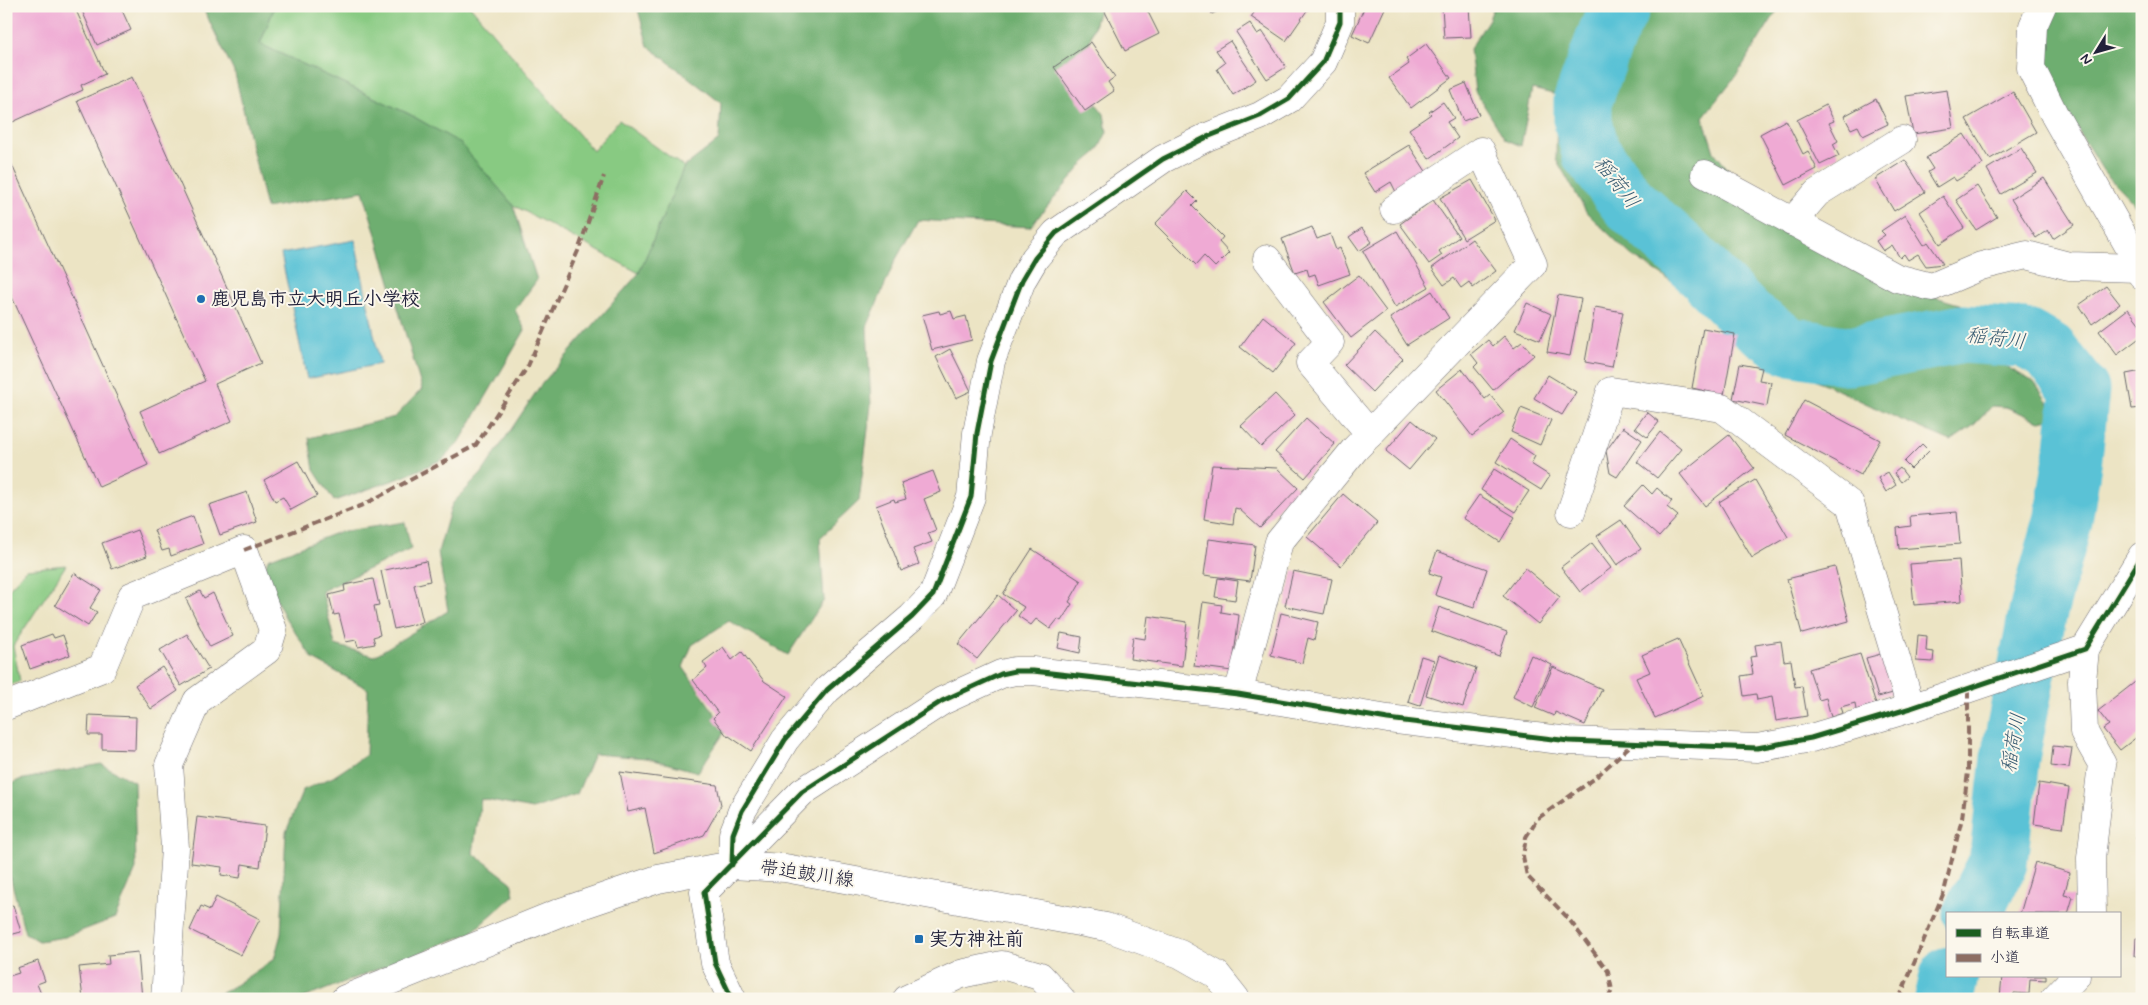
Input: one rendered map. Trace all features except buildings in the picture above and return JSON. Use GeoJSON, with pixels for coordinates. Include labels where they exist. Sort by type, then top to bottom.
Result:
{"type":"FeatureCollection","features":[{"type":"Feature","properties":{"kind":"street"},"geometry":{"type":"LineString","coordinates":[[732,866],[733,834],[742,811],[785,740],[827,690],[912,617],[933,595],[956,541],[971,497],[977,433],[991,360],[1022,280],[1035,258],[1056,234],[1163,159],[1207,137],[1260,116],[1289,99],[1323,62],[1340,22],[1340,6]]}},
{"type":"Feature","properties":{"kind":"street"},"geometry":{"type":"LineString","coordinates":[[1705,174],[1897,278],[1932,288],[1981,266],[2027,255],[2069,266],[2140,271],[2131,250],[2054,116],[2031,68],[2033,26],[2042,6]]}},
{"type":"Feature","properties":{"kind":"street"},"geometry":{"type":"LineString","coordinates":[[1792,222],[1817,193],[1902,140]]}},
{"type":"Feature","properties":{"kind":"street"},"geometry":{"type":"LineString","coordinates":[[1238,694],[1279,542],[1355,449],[1533,264],[1481,151],[1394,209]]}},
{"type":"Feature","properties":{"kind":"street"},"geometry":{"type":"LineString","coordinates":[[1267,259],[1330,342],[1310,363],[1370,434]]}},
{"type":"Feature","properties":{"kind":"street"},"geometry":{"type":"LineString","coordinates":[[1570,512],[1611,391],[1722,408],[1850,504],[1911,708]]}},
{"type":"Feature","properties":{"kind":"street"},"geometry":{"type":"LineString","coordinates":[[6,706],[102,668],[132,596],[244,550],[273,630],[267,650],[197,701],[169,765],[175,848],[165,999]]}},
{"type":"Feature","properties":{"kind":"street"},"geometry":{"type":"LineString","coordinates":[[732,999],[715,963],[704,892],[732,866],[802,792],[942,701],[1002,674],[1033,670],[1238,694],[1388,719],[1569,741],[1757,748],[1811,738],[1911,708],[2076,651],[2142,556]]}},
{"type":"Feature","properties":{"kind":"street"},"geometry":{"type":"LineString","coordinates":[[2076,651],[2082,682],[2084,732],[2102,764],[2091,858],[2092,912]]}},
{"type":"Feature","properties":{"kind":"street","name":"帯迫皷川線"},"geometry":{"type":"LineString","coordinates":[[345,999],[561,912],[658,879],[732,866],[785,868],[1106,927],[1180,954],[1217,975],[1236,999]]}},
{"type":"Feature","properties":{"kind":"street"},"geometry":{"type":"LineString","coordinates":[[907,999],[961,974],[1002,965],[1040,976],[1061,999]]}},
{"type":"Feature","properties":{"kind":"street"},"geometry":{"type":"LineString","coordinates":[[2054,999],[2074,978]]}},
{"type":"Feature","properties":{"kind":"green space"},"geometry":{"type":"Polygon","coordinates":[[[202,6],[275,6],[260,44],[409,114],[460,143],[513,205],[537,280],[515,310],[525,330],[459,443],[443,459],[403,477],[334,501],[314,470],[309,438],[395,417],[422,389],[363,191],[266,208],[235,74],[202,6]]]}},
{"type":"Feature","properties":{"kind":"green space"},"geometry":{"type":"Polygon","coordinates":[[[275,6],[470,6],[593,151],[619,120],[684,167],[639,273],[513,205],[459,143],[409,114],[260,44],[275,6]]]}},
{"type":"Feature","properties":{"kind":"green space"},"geometry":{"type":"Polygon","coordinates":[[[637,6],[1100,6],[1082,68],[1088,93],[1104,114],[1107,132],[1097,152],[1084,163],[1030,227],[918,220],[895,261],[867,327],[871,405],[859,501],[820,538],[824,600],[788,655],[729,621],[692,645],[683,667],[726,730],[698,772],[647,758],[594,754],[577,794],[532,809],[481,799],[473,853],[511,882],[514,895],[471,933],[301,999],[209,999],[231,988],[274,959],[281,934],[286,832],[303,790],[333,777],[366,755],[368,689],[313,659],[286,619],[263,574],[268,559],[339,532],[405,522],[411,549],[322,591],[335,645],[374,656],[448,611],[438,552],[452,504],[482,473],[540,386],[639,273],[684,167],[719,140],[721,103],[648,46],[637,6]]]}},
{"type":"Feature","properties":{"kind":"green space"},"geometry":{"type":"Polygon","coordinates":[[[1494,6],[1780,6],[1738,73],[1703,117],[1714,152],[1769,220],[1819,252],[1889,283],[1962,305],[1996,361],[2034,382],[2058,417],[2040,421],[2006,407],[1992,406],[1974,425],[1951,441],[1897,418],[1751,349],[1709,306],[1631,255],[1587,213],[1556,159],[1557,95],[1532,89],[1521,146],[1505,139],[1475,91],[1470,49],[1489,19],[1494,6]]]}},
{"type":"Feature","properties":{"kind":"green space"},"geometry":{"type":"Polygon","coordinates":[[[2054,6],[2142,6],[2142,212],[2104,172],[2039,68],[2041,35],[2054,6]]]}},
{"type":"Feature","properties":{"kind":"green space"},"geometry":{"type":"Polygon","coordinates":[[[66,565],[13,646],[20,681],[6,687],[6,592],[27,569],[66,565]]]}},
{"type":"Feature","properties":{"kind":"green space"},"geometry":{"type":"Polygon","coordinates":[[[101,764],[134,782],[136,869],[115,918],[65,937],[39,941],[25,933],[6,861],[6,787],[19,780],[101,764]]]}},
{"type":"Feature","properties":{"kind":"water"},"geometry":{"type":"Polygon","coordinates":[[[355,240],[380,364],[307,379],[281,254],[355,240]]]}},
{"type":"Feature","properties":{"kind":"waterway","name":"稲荷川"},"geometry":{"type":"LineString","coordinates":[[1621,6],[1607,34],[1583,100],[1583,122],[1591,153],[1628,202],[1685,254],[1748,318],[1789,346],[1850,356],[1963,334],[2024,338],[2049,351],[2080,390],[2073,458],[2063,521],[2038,612],[2010,758],[1998,863],[1973,912]]}},
{"type":"Feature","properties":{"kind":"waterway","name":"稲荷川"},"geometry":{"type":"LineString","coordinates":[[1944,999],[1949,978]]}},
{"type":"Feature","properties":{"kind":"marked path"},"geometry":{"type":"LineString","coordinates":[[244,550],[363,505],[476,445],[528,366],[578,251],[604,176]]}},
{"type":"Feature","properties":{"kind":"marked path"},"geometry":{"type":"LineString","coordinates":[[1899,999],[1944,892],[1962,818],[1968,772],[1968,689]]}},
{"type":"Feature","properties":{"kind":"marked path"},"geometry":{"type":"LineString","coordinates":[[1608,999],[1612,990],[1608,971],[1568,918],[1527,876],[1523,856],[1526,837],[1537,819],[1594,779],[1632,744]]}},
{"type":"Feature","properties":{"kind":"cycle path"},"geometry":{"type":"LineString","coordinates":[[732,865],[733,834],[742,811],[785,740],[827,690],[912,617],[933,595],[971,497],[977,433],[991,361],[1022,280],[1035,258],[1056,233],[1163,159],[1207,137],[1260,116],[1289,99],[1323,62],[1340,22],[1340,6]]}},
{"type":"Feature","properties":{"kind":"cycle path"},"geometry":{"type":"LineString","coordinates":[[732,999],[715,963],[704,892],[802,792],[942,701],[1001,674],[1015,671],[1033,671],[1238,694],[1388,719],[1569,741],[1757,748],[1811,738],[1911,708],[2085,649],[2142,556]]}},
{"type":"Feature","properties":{"kind":"place","name":"鹿児島市立大明丘小学校"},"geometry":{"type":"Point","coordinates":[201,299]}},
{"type":"Feature","properties":{"kind":"place","name":"実方神社前"},"geometry":{"type":"Point","coordinates":[919,939]}}]}
